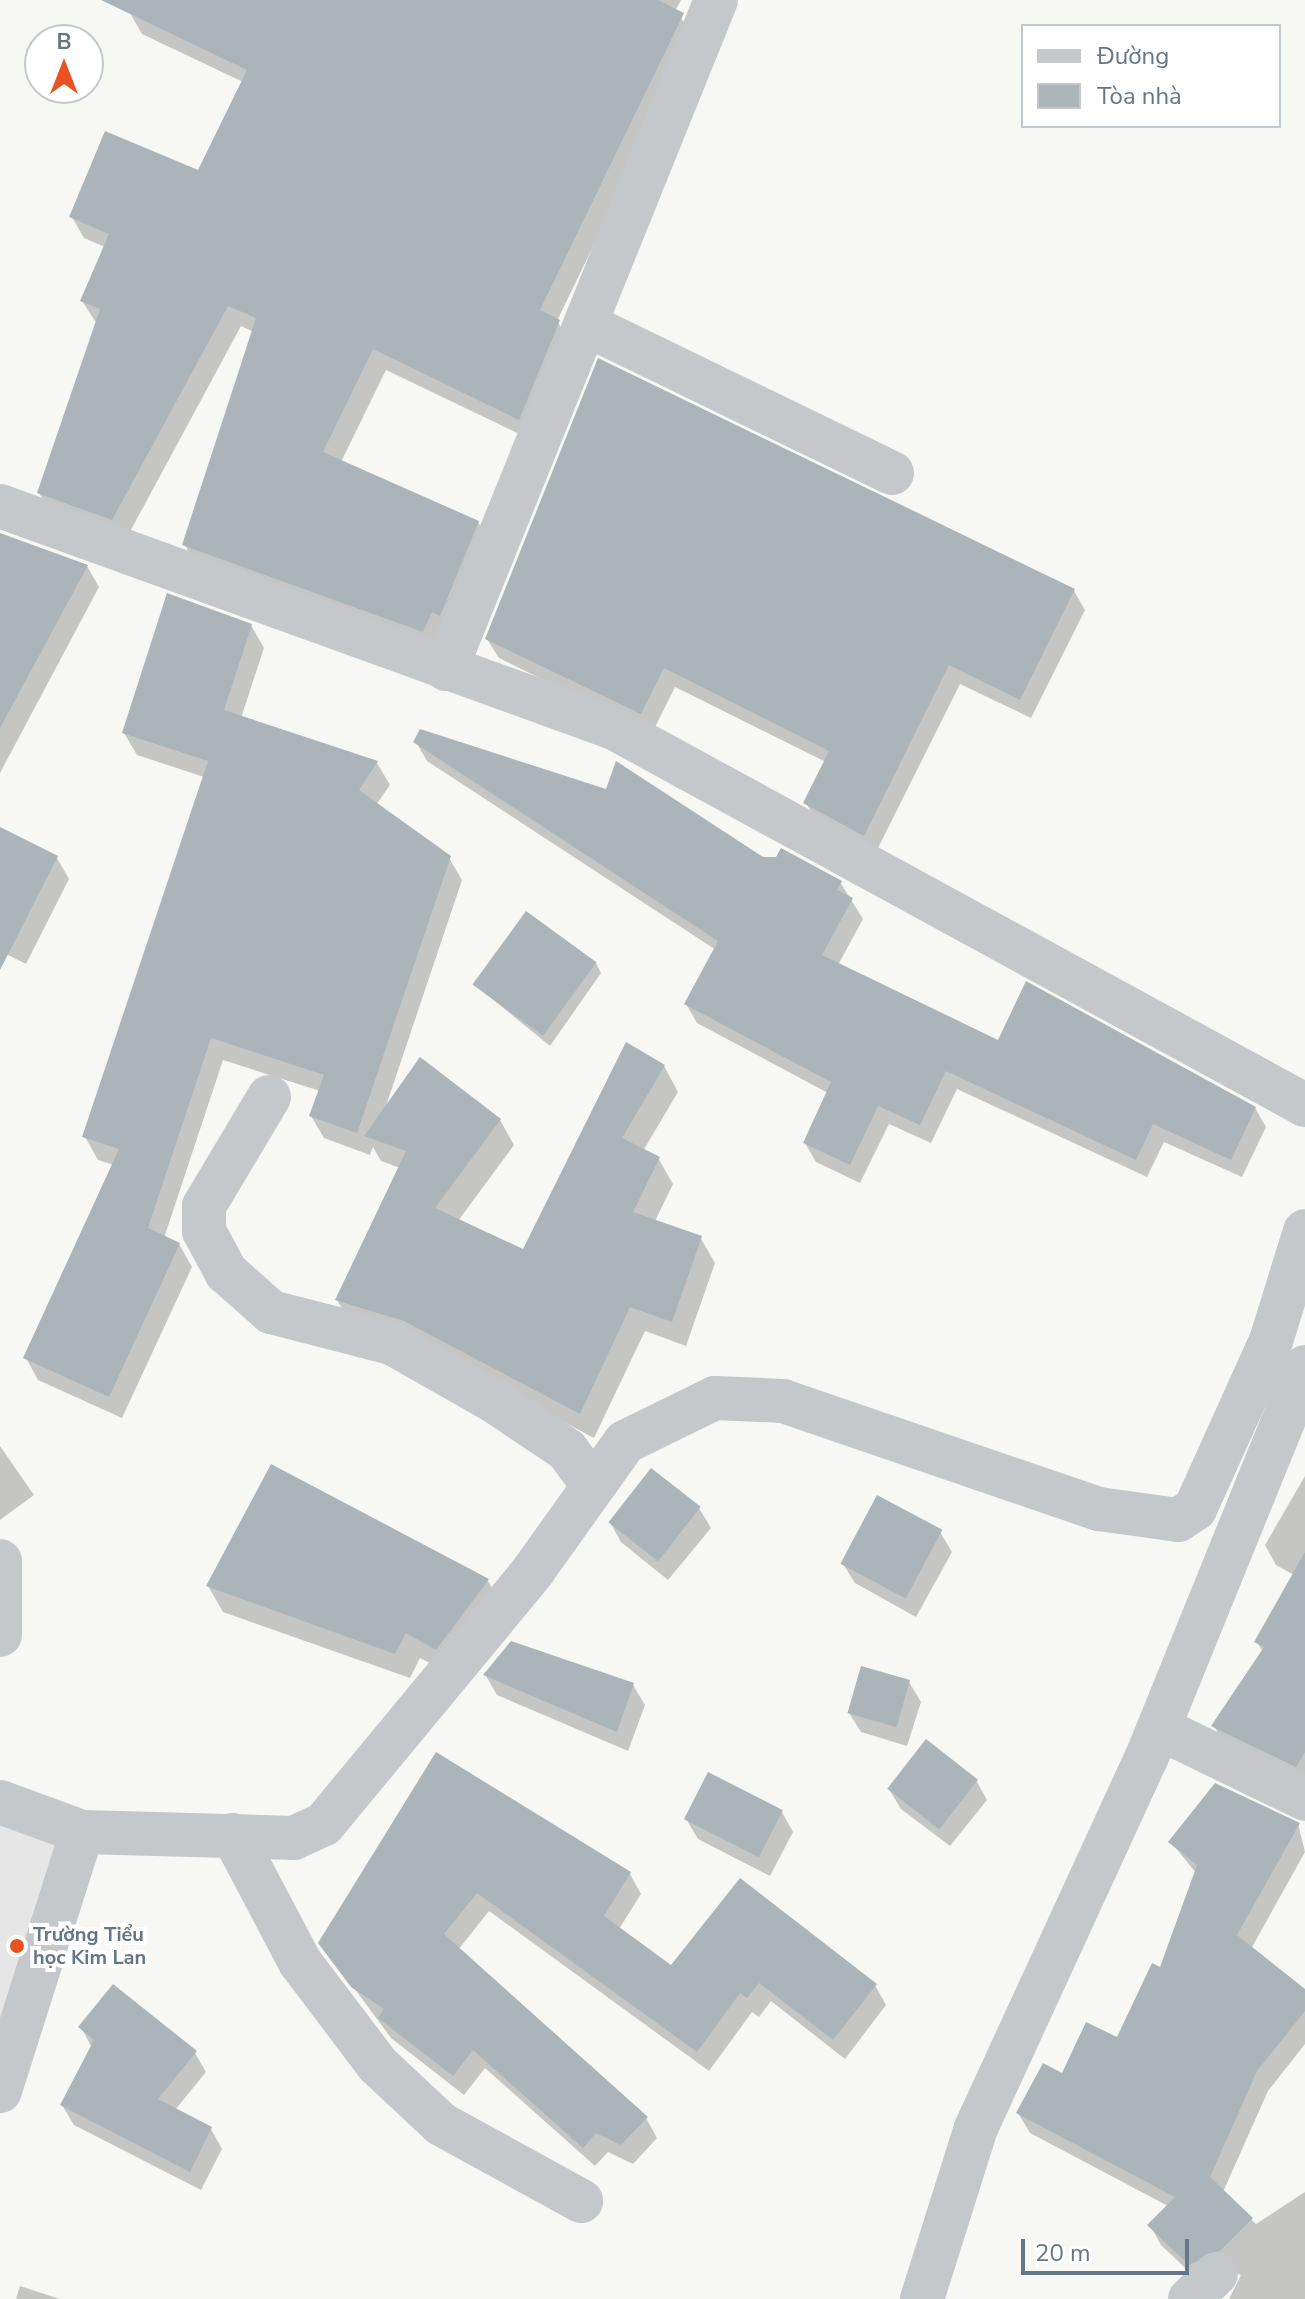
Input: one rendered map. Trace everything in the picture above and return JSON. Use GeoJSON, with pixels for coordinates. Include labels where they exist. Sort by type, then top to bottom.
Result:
{"type":"FeatureCollection","features":[{"type":"Feature","properties":{"kind":"street"},"geometry":{"type":"LineString","coordinates":[[446,669],[716,0]]}},
{"type":"Feature","properties":{"kind":"street"},"geometry":{"type":"LineString","coordinates":[[587,325],[892,473]]}},
{"type":"Feature","properties":{"kind":"street"},"geometry":{"type":"LineString","coordinates":[[0,506],[614,728],[1305,1105]]}},
{"type":"Feature","properties":{"kind":"street"},"geometry":{"type":"LineString","coordinates":[[269,1097],[204,1206],[204,1231],[226,1272],[271,1312],[392,1343],[494,1401],[567,1450],[591,1483]]}},
{"type":"Feature","properties":{"kind":"street"},"geometry":{"type":"LineString","coordinates":[[0,1802],[82,1832],[294,1838],[324,1824],[533,1571],[591,1483],[625,1442],[663,1418],[715,1398],[783,1401],[867,1424],[1099,1509],[1178,1520],[1195,1509],[1271,1341],[1305,1231]]}},
{"type":"Feature","properties":{"kind":"street"},"geometry":{"type":"LineString","coordinates":[[922,2299],[976,2128],[1159,1728],[1305,1367]]}},
{"type":"Feature","properties":{"kind":"street"},"geometry":{"type":"LineString","coordinates":[[1195,1509],[1231,1550]]}},
{"type":"Feature","properties":{"kind":"street"},"geometry":{"type":"LineString","coordinates":[[0,1561],[0,1635]]}},
{"type":"Feature","properties":{"kind":"street"},"geometry":{"type":"LineString","coordinates":[[1159,1728],[1305,1799]]}},
{"type":"Feature","properties":{"kind":"street"},"geometry":{"type":"LineString","coordinates":[[0,2091],[82,1832]]}},
{"type":"Feature","properties":{"kind":"street"},"geometry":{"type":"LineString","coordinates":[[233,1835],[293,1951],[378,2065],[441,2124],[581,2201]]}},
{"type":"Feature","properties":{"kind":"shaded area","name":"Trường Tiểu học Kim Lan"},"geometry":{"type":"Polygon","coordinates":[[[0,1823],[67,1846],[0,2045],[0,1823]]]}},
{"type":"Feature","properties":{"kind":"building"},"geometry":{"type":"Polygon","coordinates":[[[101,0],[658,0],[684,13],[540,310],[560,320],[519,420],[373,349],[323,452],[479,521],[440,616],[432,612],[423,632],[182,545],[256,318],[228,306],[112,520],[37,493],[100,309],[80,301],[109,234],[69,217],[105,131],[198,170],[247,70],[101,0]]]}},
{"type":"Feature","properties":{"kind":"building"},"geometry":{"type":"Polygon","coordinates":[[[598,358],[1075,589],[1020,700],[949,665],[864,836],[803,803],[829,751],[664,668],[641,714],[485,639],[598,358]]]}},
{"type":"Feature","properties":{"kind":"building"},"geometry":{"type":"Polygon","coordinates":[[[0,533],[88,565],[0,728],[0,533]]]}},
{"type":"Feature","properties":{"kind":"building"},"geometry":{"type":"Polygon","coordinates":[[[167,593],[252,624],[224,710],[378,761],[359,790],[451,856],[357,1133],[309,1116],[324,1075],[211,1038],[148,1228],[180,1243],[109,1397],[23,1358],[119,1149],[82,1137],[208,761],[122,733],[167,593]]]}},
{"type":"Feature","properties":{"kind":"building"},"geometry":{"type":"Polygon","coordinates":[[[420,729],[606,789],[616,761],[763,857],[776,857],[781,848],[842,881],[837,890],[853,898],[822,955],[998,1040],[1026,981],[1256,1107],[1231,1160],[1153,1124],[1136,1160],[946,1071],[920,1125],[878,1106],[850,1165],[803,1143],[831,1082],[684,1004],[718,941],[413,742],[420,729]]]}},
{"type":"Feature","properties":{"kind":"building"},"geometry":{"type":"Polygon","coordinates":[[[0,827],[58,856],[0,970],[0,827]]]}},
{"type":"Feature","properties":{"kind":"building"},"geometry":{"type":"Polygon","coordinates":[[[526,911],[596,962],[543,1036],[473,985],[526,911]]]}},
{"type":"Feature","properties":{"kind":"building"},"geometry":{"type":"Polygon","coordinates":[[[626,1042],[665,1065],[622,1138],[660,1157],[633,1212],[702,1236],[672,1322],[630,1307],[580,1414],[404,1321],[335,1300],[406,1151],[364,1136],[420,1057],[501,1119],[435,1208],[523,1249],[626,1042]]]}},
{"type":"Feature","properties":{"kind":"building"},"geometry":{"type":"Polygon","coordinates":[[[271,1464],[489,1579],[436,1650],[406,1633],[395,1654],[206,1586],[271,1464]]]}},
{"type":"Feature","properties":{"kind":"building"},"geometry":{"type":"Polygon","coordinates":[[[651,1468],[701,1507],[658,1561],[609,1522],[651,1468]]]}},
{"type":"Feature","properties":{"kind":"building"},"geometry":{"type":"Polygon","coordinates":[[[877,1495],[942,1530],[906,1599],[840,1564],[877,1495]]]}},
{"type":"Feature","properties":{"kind":"building"},"geometry":{"type":"Polygon","coordinates":[[[1305,1552],[1305,1752],[1296,1767],[1211,1726],[1264,1647],[1254,1642],[1305,1552]]]}},
{"type":"Feature","properties":{"kind":"building"},"geometry":{"type":"Polygon","coordinates":[[[511,1641],[634,1683],[617,1732],[483,1675],[511,1641]]]}},
{"type":"Feature","properties":{"kind":"building"},"geometry":{"type":"Polygon","coordinates":[[[861,1666],[910,1680],[897,1727],[847,1713],[861,1666]]]}},
{"type":"Feature","properties":{"kind":"building"},"geometry":{"type":"Polygon","coordinates":[[[926,1739],[978,1780],[939,1829],[887,1789],[926,1739]]]}},
{"type":"Feature","properties":{"kind":"building"},"geometry":{"type":"Polygon","coordinates":[[[436,1752],[631,1872],[604,1916],[671,1965],[740,1878],[877,1984],[833,2040],[759,1983],[747,1998],[740,1993],[697,2052],[477,1893],[444,1934],[648,2117],[621,2145],[596,2133],[583,2148],[473,2050],[453,2076],[378,2018],[384,2009],[351,1987],[318,1943],[436,1752]]]}},
{"type":"Feature","properties":{"kind":"building"},"geometry":{"type":"Polygon","coordinates":[[[708,1772],[783,1810],[759,1857],[684,1819],[708,1772]]]}},
{"type":"Feature","properties":{"kind":"building"},"geometry":{"type":"Polygon","coordinates":[[[1215,1783],[1300,1823],[1237,1935],[1305,1989],[1305,2011],[1257,2071],[1210,2177],[1253,2218],[1221,2250],[1189,2265],[1147,2225],[1175,2197],[1016,2113],[1043,2063],[1062,2073],[1086,2022],[1117,2037],[1152,1963],[1160,1967],[1197,1865],[1168,1842],[1215,1783]]]}},
{"type":"Feature","properties":{"kind":"building"},"geometry":{"type":"Polygon","coordinates":[[[113,1984],[197,2051],[158,2099],[212,2127],[190,2172],[60,2105],[94,2040],[78,2027],[113,1984]]]}},
{"type":"Feature","properties":{"kind":"place","name":"Trường Tiểu học Kim Lan"},"geometry":{"type":"Point","coordinates":[17,1946]}}]}
